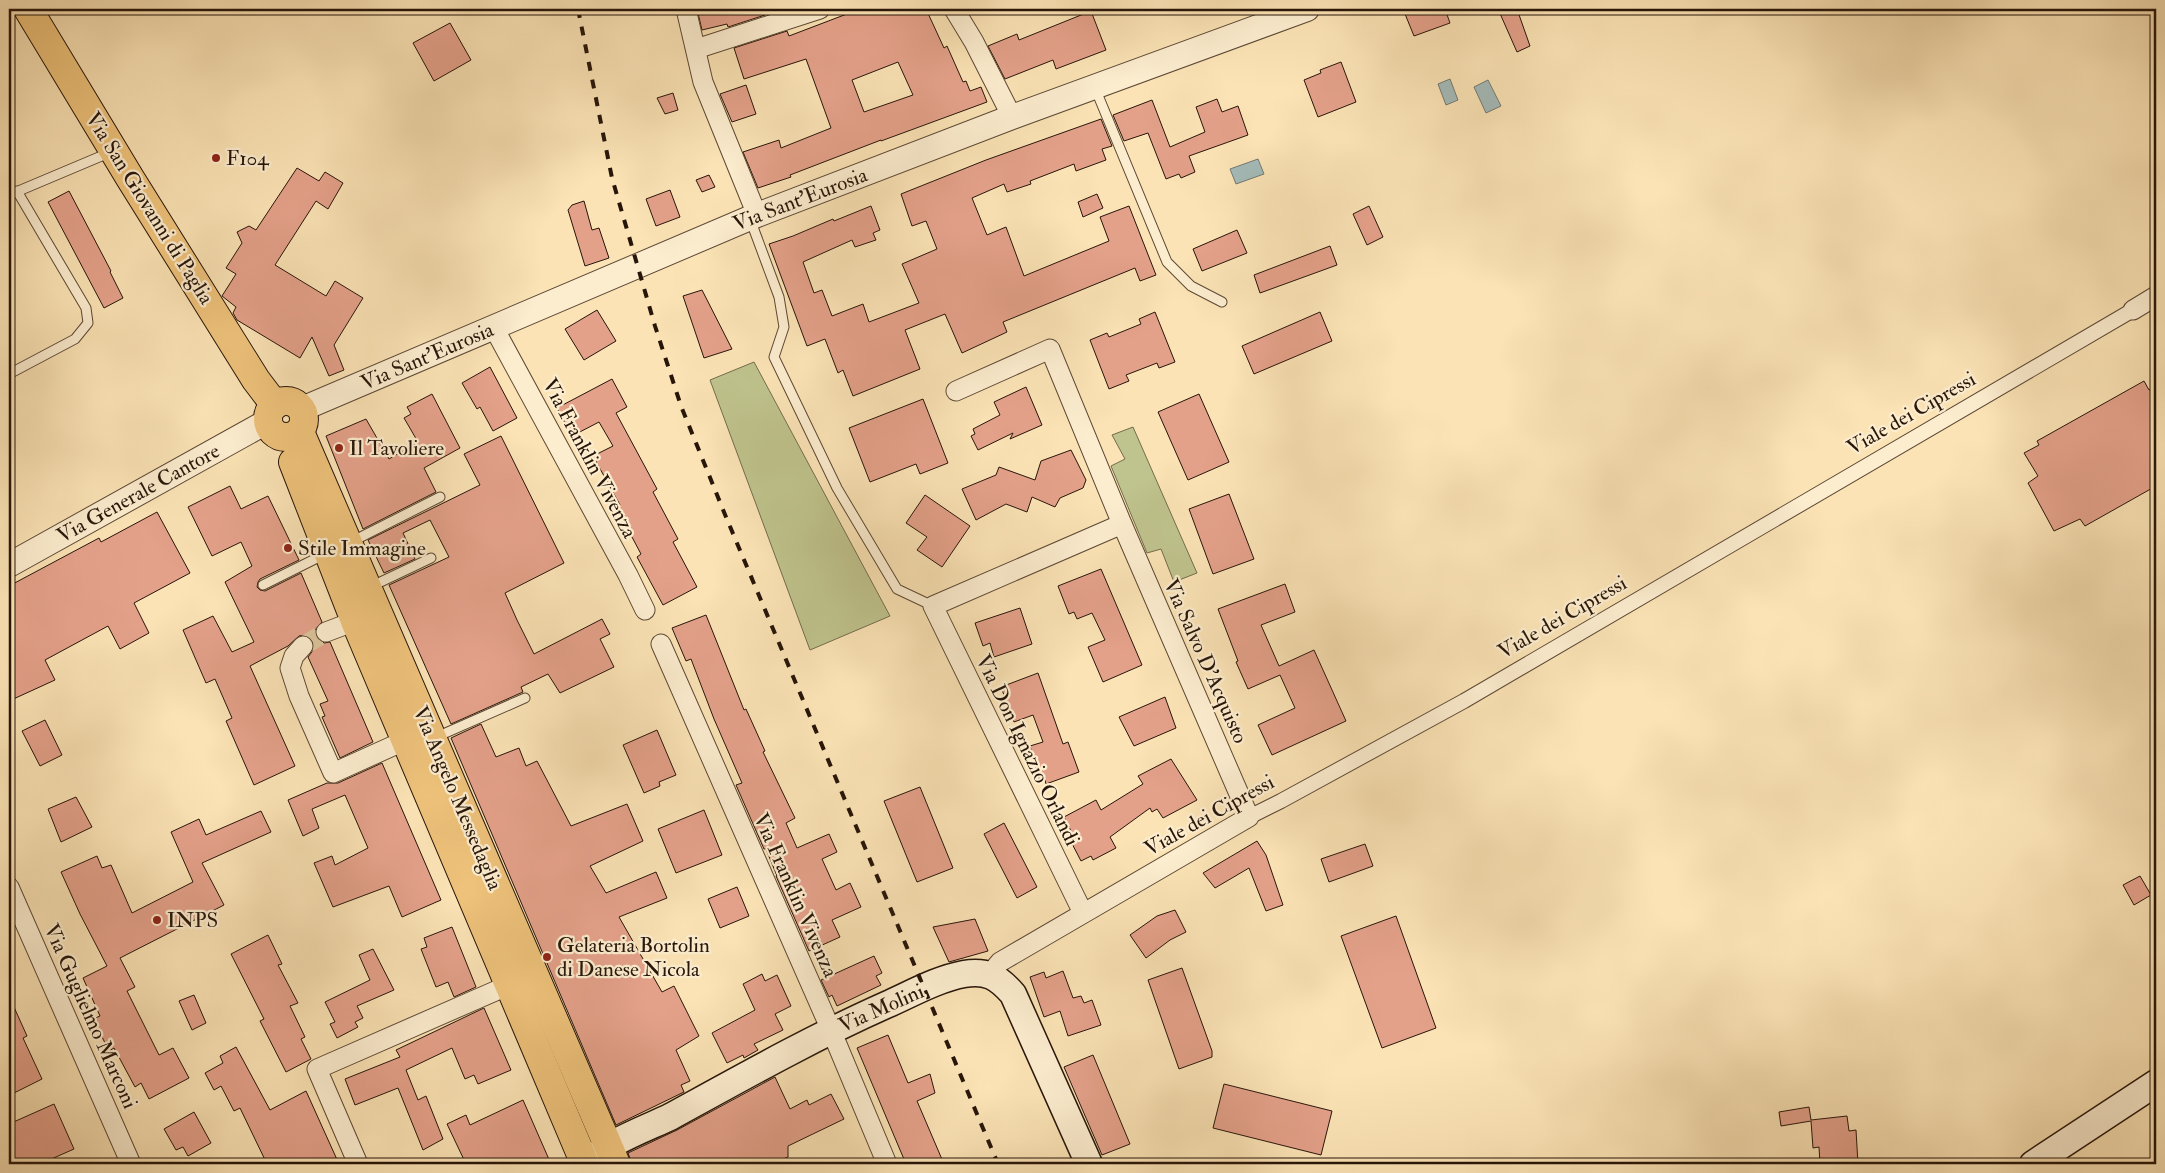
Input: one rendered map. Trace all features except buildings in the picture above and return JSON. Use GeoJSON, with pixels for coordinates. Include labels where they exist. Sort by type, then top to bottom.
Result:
{"type":"FeatureCollection","features":[{"type":"Feature","properties":{"kind":"main road","name":"Via San Giovanni di Paglia"},"geometry":{"type":"LineString","coordinates":[[28,9],[256,380],[285,421]]}},
{"type":"Feature","properties":{"kind":"main road","name":"Via Angelo Messedaglia"},"geometry":{"type":"LineString","coordinates":[[285,421],[338,548],[356,621],[406,740],[522,980],[605,1158]]}},
{"type":"Feature","properties":{"kind":"main road","name":"Via Angelo Messedaglia"},"geometry":{"type":"LineString","coordinates":[[338,548],[368,589],[433,739],[522,980],[585,1164]]}},
{"type":"Feature","properties":{"kind":"main road","name":"Via Molini"},"geometry":{"type":"LineString","coordinates":[[605,1158],[655,1125],[831,1030],[951,978],[964,974],[990,974]]}},
{"type":"Feature","properties":{"kind":"main road"},"geometry":{"type":"LineString","coordinates":[[990,974],[1008,988],[1020,1006],[1089,1164]]}},
{"type":"Feature","properties":{"kind":"main road"},"geometry":{"type":"LineString","coordinates":[[2033,1164],[2156,1083]]}},
{"type":"Feature","properties":{"kind":"street"},"geometry":{"type":"LineString","coordinates":[[686,9],[703,82],[753,216]]}},
{"type":"Feature","properties":{"kind":"street"},"geometry":{"type":"LineString","coordinates":[[696,49],[820,9]]}},
{"type":"Feature","properties":{"kind":"street"},"geometry":{"type":"LineString","coordinates":[[954,9],[974,42],[1012,117]]}},
{"type":"Feature","properties":{"kind":"street","name":"Via Sant'Eurosia"},"geometry":{"type":"LineString","coordinates":[[285,421],[753,216],[1012,117],[1307,9]]}},
{"type":"Feature","properties":{"kind":"street","name":"Viale dei Cipressi"},"geometry":{"type":"LineString","coordinates":[[990,974],[1000,962],[1249,816],[1281,801],[1464,701],[2156,296]]}},
{"type":"Feature","properties":{"kind":"street","name":"Via Franklin Vivenza"},"geometry":{"type":"LineString","coordinates":[[494,328],[628,575],[645,610]]}},
{"type":"Feature","properties":{"kind":"street","name":"Via Salvo D'Acquisto"},"geometry":{"type":"LineString","coordinates":[[956,391],[1050,349],[1122,524],[1249,816]]}},
{"type":"Feature","properties":{"kind":"street","name":"Via Generale Cantore"},"geometry":{"type":"LineString","coordinates":[[9,565],[285,421]]}},
{"type":"Feature","properties":{"kind":"street"},"geometry":{"type":"LineString","coordinates":[[933,606],[1122,524]]}},
{"type":"Feature","properties":{"kind":"street","name":"Via Don Ignazio Orlandi"},"geometry":{"type":"LineString","coordinates":[[933,606],[1083,913]]}},
{"type":"Feature","properties":{"kind":"street"},"geometry":{"type":"LineString","coordinates":[[326,632],[356,621]]}},
{"type":"Feature","properties":{"kind":"street","name":"Via Franklin Vivenza"},"geometry":{"type":"LineString","coordinates":[[661,644],[831,1030],[887,1164]]}},
{"type":"Feature","properties":{"kind":"street","name":"Via Angelo Messedaglia"},"geometry":{"type":"LineString","coordinates":[[304,646],[294,656],[290,668],[299,696],[333,773],[406,740]]}},
{"type":"Feature","properties":{"kind":"street","name":"Via Guglielmo Marconi"},"geometry":{"type":"LineString","coordinates":[[9,887],[132,1164]]}},
{"type":"Feature","properties":{"kind":"street"},"geometry":{"type":"LineString","coordinates":[[358,1164],[317,1069],[522,980]]}},
{"type":"Feature","properties":{"kind":"lane"},"geometry":{"type":"LineString","coordinates":[[1095,88],[1167,262],[1191,286],[1222,302]]}},
{"type":"Feature","properties":{"kind":"lane"},"geometry":{"type":"LineString","coordinates":[[9,374],[75,339],[88,323],[86,308],[13,193],[113,150]]}},
{"type":"Feature","properties":{"kind":"lane"},"geometry":{"type":"LineString","coordinates":[[753,216],[779,297],[784,327],[774,357],[837,488],[896,590],[933,606]]}},
{"type":"Feature","properties":{"kind":"lane"},"geometry":{"type":"LineString","coordinates":[[263,585],[440,497]]}},
{"type":"Feature","properties":{"kind":"lane"},"geometry":{"type":"LineString","coordinates":[[368,589],[431,558]]}},
{"type":"Feature","properties":{"kind":"lane"},"geometry":{"type":"LineString","coordinates":[[433,739],[525,698]]}},
{"type":"Feature","properties":{"kind":"green space"},"geometry":{"type":"Polygon","coordinates":[[[754,362],[890,616],[810,650],[710,380],[754,362]]]}},
{"type":"Feature","properties":{"kind":"green space"},"geometry":{"type":"Polygon","coordinates":[[[1133,427],[1197,573],[1174,582],[1161,549],[1147,553],[1111,466],[1125,459],[1112,435],[1133,427]]]}},
{"type":"Feature","properties":{"kind":"water"},"geometry":{"type":"Polygon","coordinates":[[[1450,79],[1458,100],[1446,105],[1438,84],[1450,79]]]}},
{"type":"Feature","properties":{"kind":"water"},"geometry":{"type":"Polygon","coordinates":[[[1488,80],[1501,106],[1486,113],[1474,87],[1488,80]]]}},
{"type":"Feature","properties":{"kind":"water"},"geometry":{"type":"Polygon","coordinates":[[[1258,159],[1264,174],[1236,184],[1230,169],[1258,159]]]}},
{"type":"Feature","properties":{"kind":"tunnel"},"geometry":{"type":"LineString","coordinates":[[303,646],[326,632]]}},
{"type":"Feature","properties":{"kind":"railway"},"geometry":{"type":"LineString","coordinates":[[578,9],[612,178],[655,326],[681,406],[998,1164]]}},
{"type":"Feature","properties":{"kind":"place","name":"F104"},"geometry":{"type":"Point","coordinates":[216,158]}},
{"type":"Feature","properties":{"kind":"place","name":"Il Tavoliere"},"geometry":{"type":"Point","coordinates":[339,448]}},
{"type":"Feature","properties":{"kind":"place","name":"Stile Immagine"},"geometry":{"type":"Point","coordinates":[288,548]}},
{"type":"Feature","properties":{"kind":"place","name":"INPS"},"geometry":{"type":"Point","coordinates":[157,920]}},
{"type":"Feature","properties":{"kind":"place","name":"Gelateria Bortolin di Danese Nicola"},"geometry":{"type":"Point","coordinates":[547,957]}}]}
